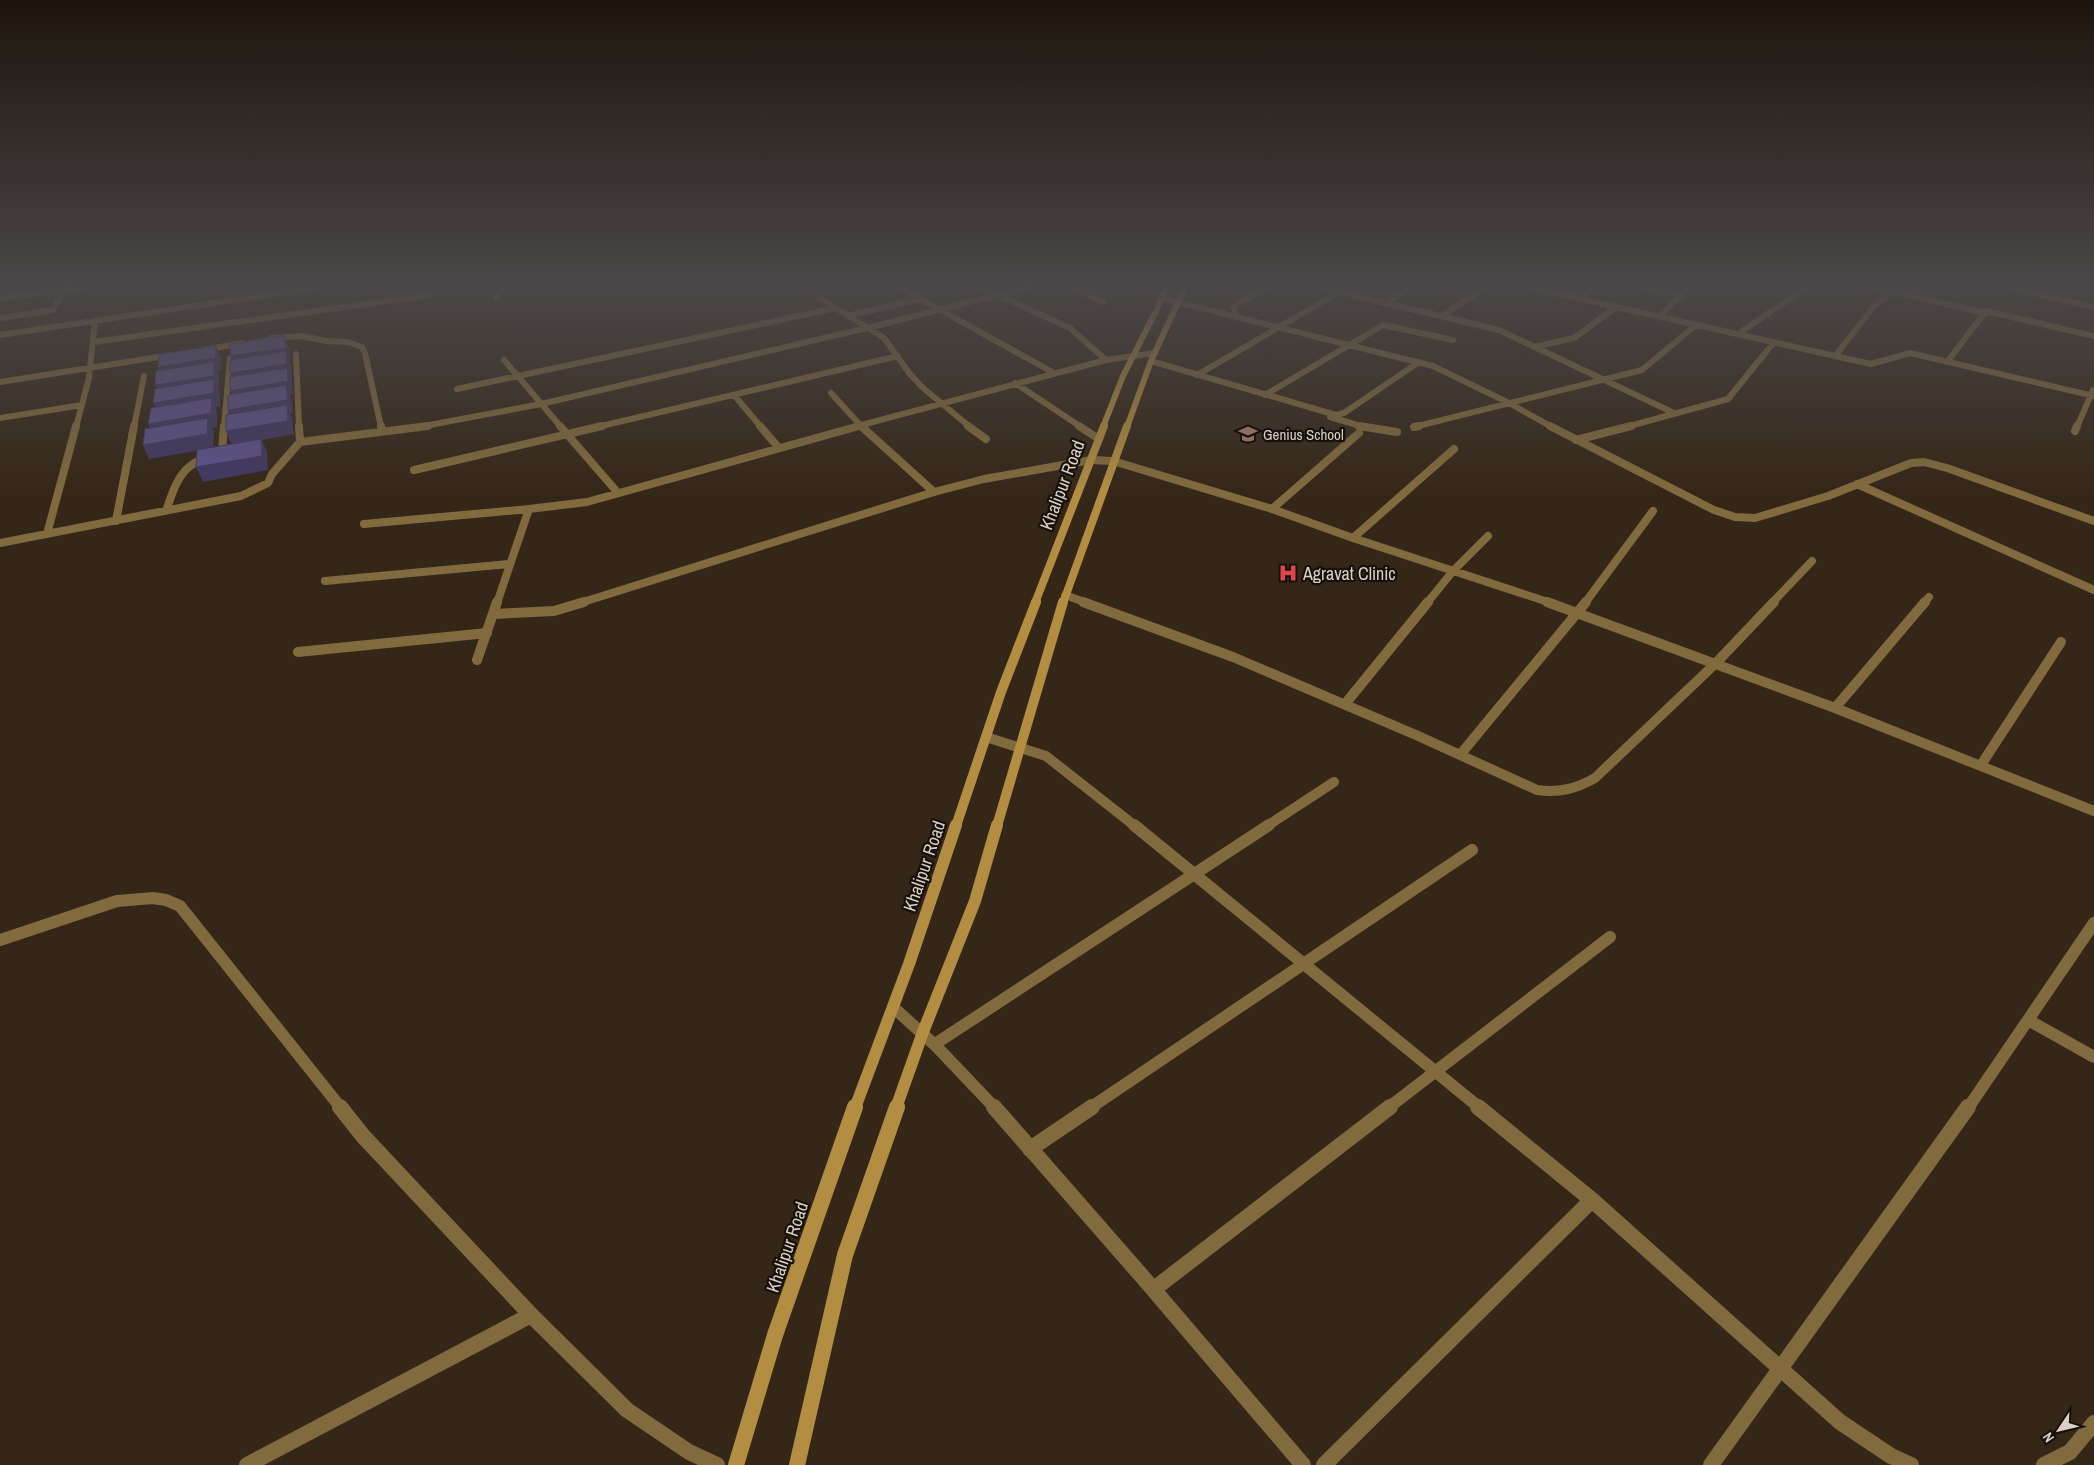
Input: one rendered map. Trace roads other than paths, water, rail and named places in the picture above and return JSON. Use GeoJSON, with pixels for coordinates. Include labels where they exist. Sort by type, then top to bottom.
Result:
{"type":"FeatureCollection","features":[{"type":"Feature","properties":{"kind":"street"},"geometry":{"type":"LineString","coordinates":[[47,534],[82,405],[92,355]]}},
{"type":"Feature","properties":{"kind":"street"},"geometry":{"type":"LineString","coordinates":[[0,382],[167,355]]}},
{"type":"Feature","properties":{"kind":"street"},"geometry":{"type":"LineString","coordinates":[[0,543],[241,496],[263,487],[300,442],[296,355]]}},
{"type":"Feature","properties":{"kind":"street"},"geometry":{"type":"LineString","coordinates":[[366,355],[382,432]]}},
{"type":"Feature","properties":{"kind":"street"},"geometry":{"type":"LineString","coordinates":[[457,389],[614,355]]}},
{"type":"Feature","properties":{"kind":"street"},"geometry":{"type":"LineString","coordinates":[[300,442],[426,426],[541,404],[750,355]]}},
{"type":"Feature","properties":{"kind":"street"},"geometry":{"type":"LineString","coordinates":[[1022,355],[1054,373]]}},
{"type":"Feature","properties":{"kind":"street"},"geometry":{"type":"LineString","coordinates":[[1101,355],[1106,360]]}},
{"type":"Feature","properties":{"kind":"street"},"geometry":{"type":"LineString","coordinates":[[797,1465],[845,1255],[923,1032],[975,902],[1065,595],[1113,461],[1154,355]]}},
{"type":"Feature","properties":{"kind":"street"},"geometry":{"type":"LineString","coordinates":[[1197,374],[1230,355]]}},
{"type":"Feature","properties":{"kind":"street"},"geometry":{"type":"LineString","coordinates":[[1265,395],[1332,355]]}},
{"type":"Feature","properties":{"kind":"street"},"geometry":{"type":"LineString","coordinates":[[1392,355],[1419,362],[1442,371],[1507,402],[1576,440],[1714,510],[1735,518],[1754,518],[1828,496],[1911,463],[1924,462],[1947,468],[2094,521]]}},
{"type":"Feature","properties":{"kind":"street"},"geometry":{"type":"LineString","coordinates":[[1552,355],[1674,413]]}},
{"type":"Feature","properties":{"kind":"street"},"geometry":{"type":"LineString","coordinates":[[1414,427],[1507,402],[1642,370],[1660,355]]}},
{"type":"Feature","properties":{"kind":"street"},"geometry":{"type":"LineString","coordinates":[[1576,440],[1728,399],[1763,355]]}},
{"type":"Feature","properties":{"kind":"street"},"geometry":{"type":"LineString","coordinates":[[1835,356],[1871,364],[1902,355]]}},
{"type":"Feature","properties":{"kind":"street"},"geometry":{"type":"LineString","coordinates":[[1920,355],[2093,393],[2076,431]]}},
{"type":"Feature","properties":{"kind":"street"},"geometry":{"type":"LineString","coordinates":[[1947,362],[1952,355]]}},
{"type":"Feature","properties":{"kind":"street"},"geometry":{"type":"LineString","coordinates":[[414,470],[898,356],[913,377],[939,403],[986,439]]}},
{"type":"Feature","properties":{"kind":"street"},"geometry":{"type":"LineString","coordinates":[[364,524],[587,502],[939,403],[1106,360],[1132,356],[1152,360],[1329,414],[1340,415],[1419,362]]}},
{"type":"Feature","properties":{"kind":"street","name":"Khalipur Road"},"geometry":{"type":"LineString","coordinates":[[736,1465],[778,1325],[843,1140],[893,1006],[986,737],[1132,356]]}},
{"type":"Feature","properties":{"kind":"street"},"geometry":{"type":"LineString","coordinates":[[166,511],[181,472],[200,458],[222,451],[230,358]]}},
{"type":"Feature","properties":{"kind":"street"},"geometry":{"type":"LineString","coordinates":[[504,360],[618,493]]}},
{"type":"Feature","properties":{"kind":"street"},"geometry":{"type":"LineString","coordinates":[[1152,360],[1371,429],[1397,432]]}},
{"type":"Feature","properties":{"kind":"street"},"geometry":{"type":"LineString","coordinates":[[116,521],[144,376]]}},
{"type":"Feature","properties":{"kind":"street"},"geometry":{"type":"LineString","coordinates":[[1015,383],[1099,439]]}},
{"type":"Feature","properties":{"kind":"street"},"geometry":{"type":"LineString","coordinates":[[831,393],[860,425],[934,492]]}},
{"type":"Feature","properties":{"kind":"street"},"geometry":{"type":"LineString","coordinates":[[734,395],[779,448]]}},
{"type":"Feature","properties":{"kind":"street"},"geometry":{"type":"LineString","coordinates":[[0,418],[82,405]]}},
{"type":"Feature","properties":{"kind":"street"},"geometry":{"type":"LineString","coordinates":[[1272,509],[1359,433]]}},
{"type":"Feature","properties":{"kind":"street"},"geometry":{"type":"LineString","coordinates":[[1353,538],[1454,449]]}},
{"type":"Feature","properties":{"kind":"street"},"geometry":{"type":"LineString","coordinates":[[493,614],[554,611],[934,492],[984,479],[1091,460],[1113,461],[1272,509],[1353,538],[1578,612],[1835,708],[2094,811]]}},
{"type":"Feature","properties":{"kind":"street"},"geometry":{"type":"LineString","coordinates":[[1857,484],[2094,590]]}},
{"type":"Feature","properties":{"kind":"street"},"geometry":{"type":"LineString","coordinates":[[477,660],[529,508]]}},
{"type":"Feature","properties":{"kind":"street"},"geometry":{"type":"LineString","coordinates":[[1460,755],[1578,612],[1653,512]]}},
{"type":"Feature","properties":{"kind":"street"},"geometry":{"type":"LineString","coordinates":[[1345,704],[1454,571],[1488,536]]}},
{"type":"Feature","properties":{"kind":"street"},"geometry":{"type":"LineString","coordinates":[[1065,595],[1232,658],[1345,704],[1537,790],[1566,792],[1580,787],[1595,778],[1716,663],[1812,561]]}},
{"type":"Feature","properties":{"kind":"street"},"geometry":{"type":"LineString","coordinates":[[324,581],[510,564]]}},
{"type":"Feature","properties":{"kind":"street"},"geometry":{"type":"LineString","coordinates":[[1835,708],[1929,597]]}},
{"type":"Feature","properties":{"kind":"street"},"geometry":{"type":"LineString","coordinates":[[298,652],[487,633]]}},
{"type":"Feature","properties":{"kind":"street"},"geometry":{"type":"LineString","coordinates":[[1981,765],[2062,642]]}},
{"type":"Feature","properties":{"kind":"street"},"geometry":{"type":"LineString","coordinates":[[986,737],[1046,756],[1079,780],[1592,1200],[1840,1422],[1891,1456],[1911,1465]]}},
{"type":"Feature","properties":{"kind":"street"},"geometry":{"type":"LineString","coordinates":[[935,1044],[1334,782]]}},
{"type":"Feature","properties":{"kind":"street"},"geometry":{"type":"LineString","coordinates":[[1030,1149],[1472,850]]}},
{"type":"Feature","properties":{"kind":"street"},"geometry":{"type":"LineString","coordinates":[[0,940],[116,901],[153,898],[166,900],[180,906],[363,1136],[531,1315],[627,1410],[689,1452],[717,1465]]}},
{"type":"Feature","properties":{"kind":"street"},"geometry":{"type":"LineString","coordinates":[[1711,1465],[1948,1137],[2094,923]]}},
{"type":"Feature","properties":{"kind":"street"},"geometry":{"type":"LineString","coordinates":[[1154,1289],[1610,937]]}},
{"type":"Feature","properties":{"kind":"street"},"geometry":{"type":"LineString","coordinates":[[893,1006],[935,1044],[1030,1149],[1154,1289],[1303,1465]]}},
{"type":"Feature","properties":{"kind":"street"},"geometry":{"type":"LineString","coordinates":[[2028,1020],[2094,1057]]}},
{"type":"Feature","properties":{"kind":"street"},"geometry":{"type":"LineString","coordinates":[[1324,1465],[1592,1200]]}},
{"type":"Feature","properties":{"kind":"street"},"geometry":{"type":"LineString","coordinates":[[247,1465],[531,1315]]}},
{"type":"Feature","properties":{"kind":"street"},"geometry":{"type":"LineString","coordinates":[[2044,1465],[2070,1452],[2094,1423]]}},
{"type":"Feature","properties":{"kind":"place","name":"Genius School"},"geometry":{"type":"Point","coordinates":[1248,434]}},
{"type":"Feature","properties":{"kind":"place","name":"Agravat Clinic"},"geometry":{"type":"Point","coordinates":[1288,573]}}]}
